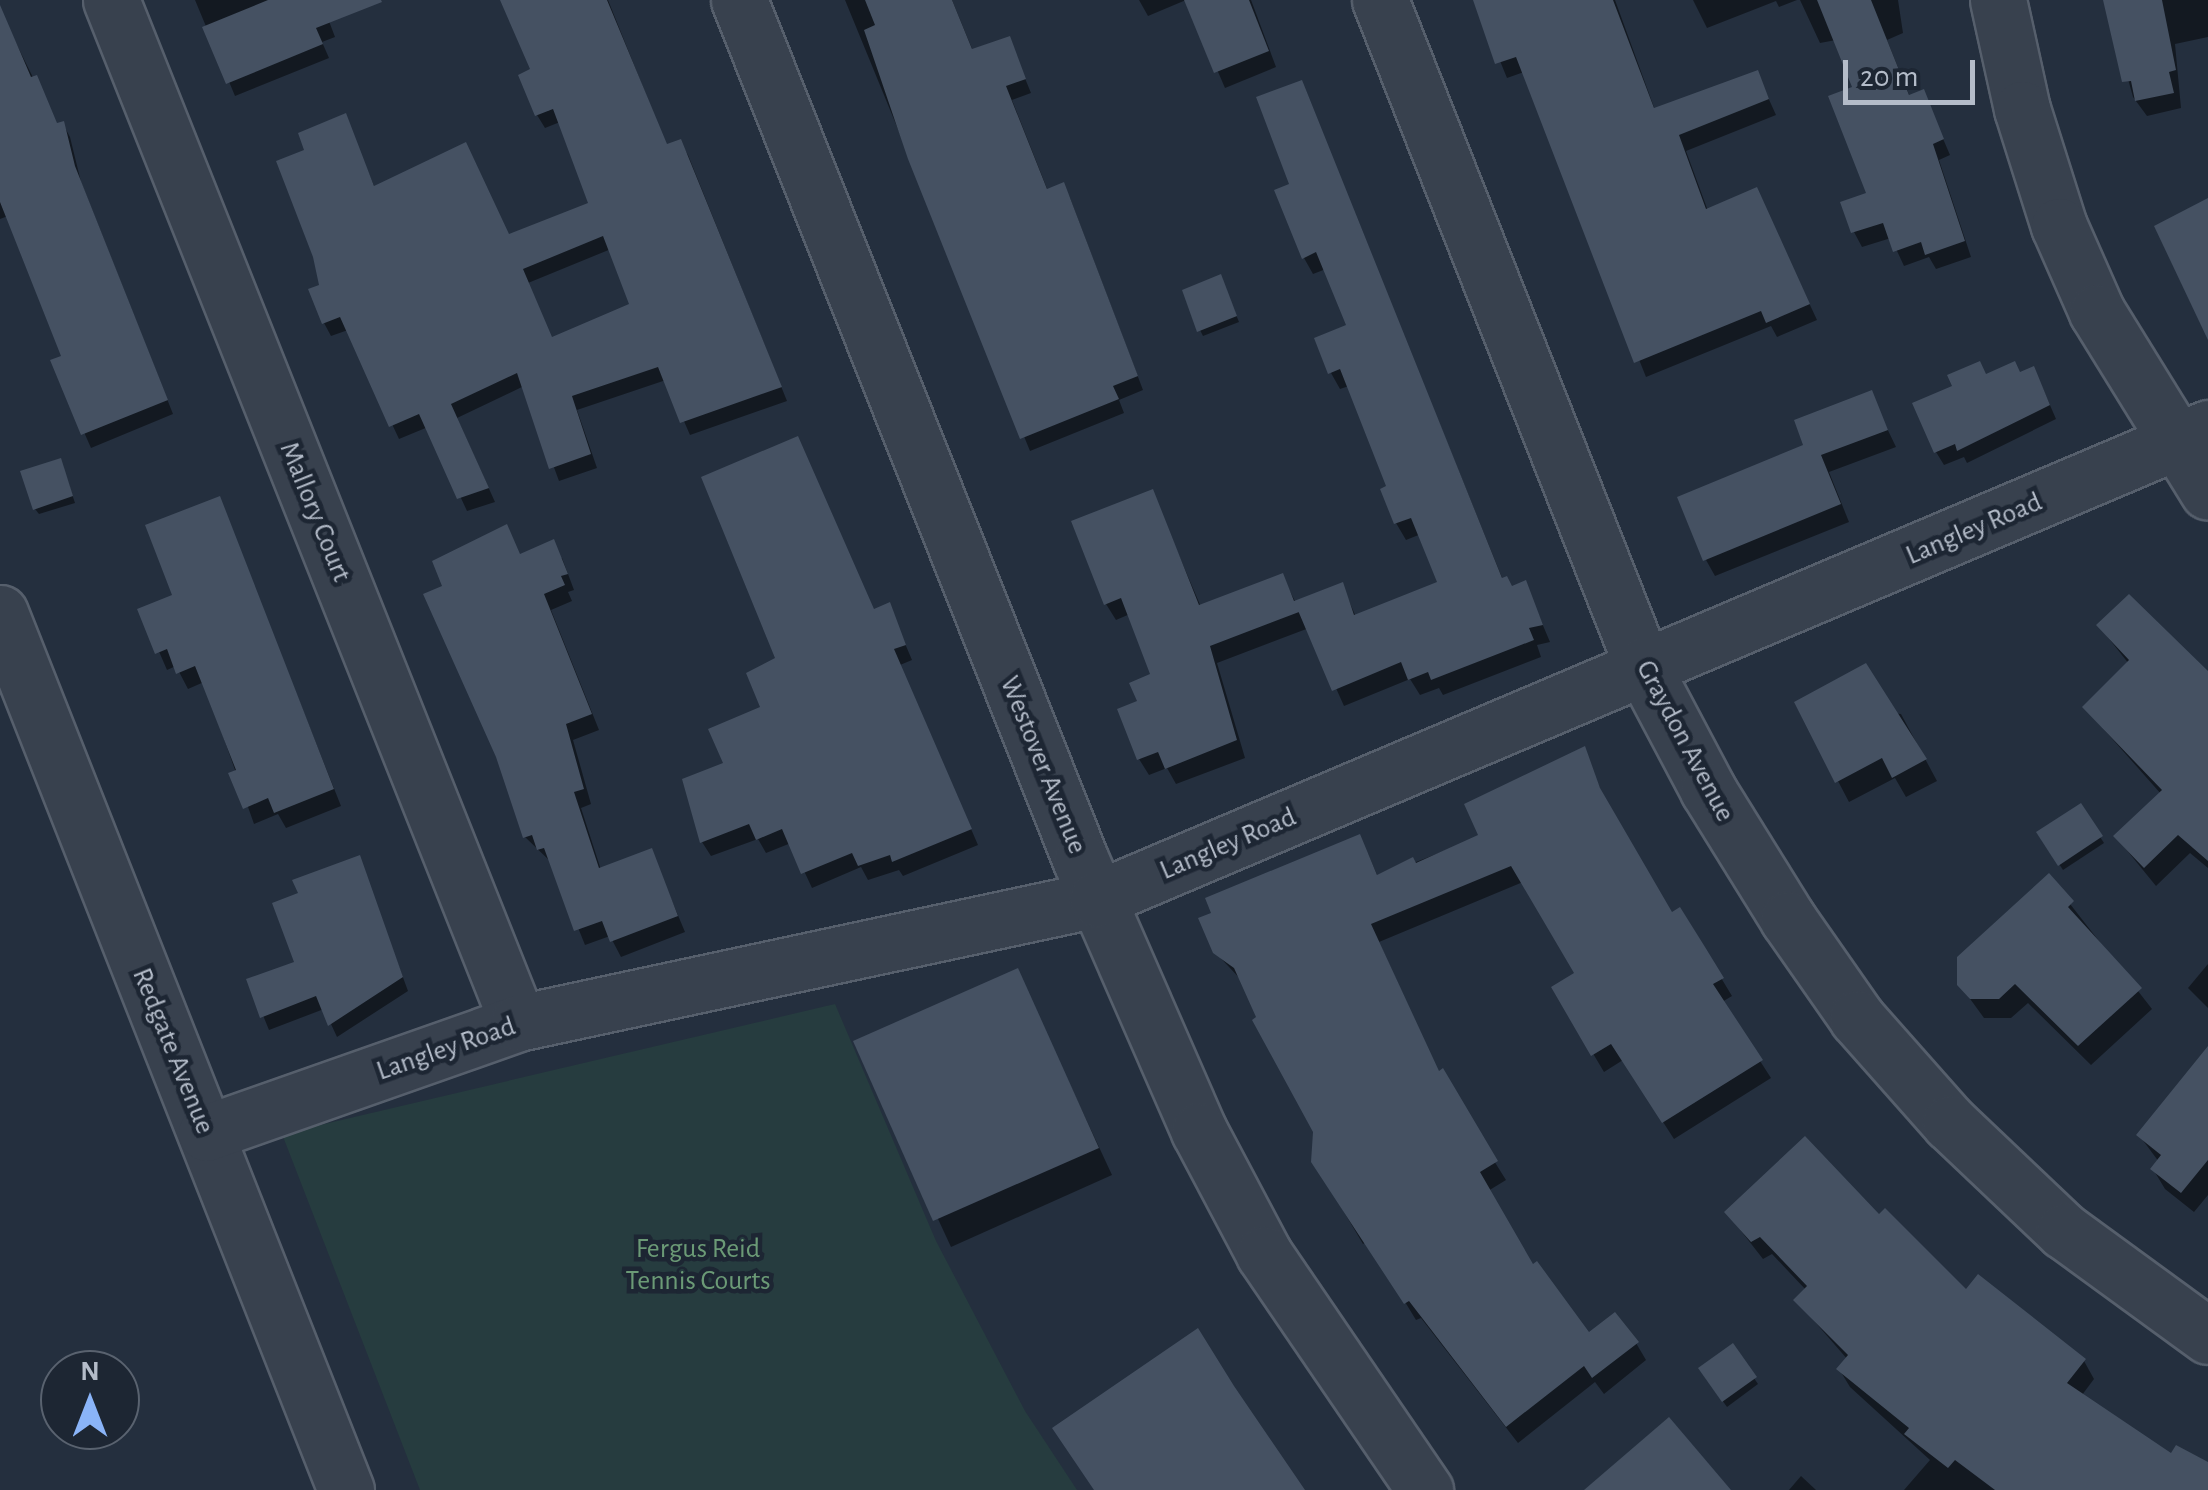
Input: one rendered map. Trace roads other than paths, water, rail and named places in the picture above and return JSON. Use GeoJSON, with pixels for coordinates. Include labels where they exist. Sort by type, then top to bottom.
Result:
{"type":"FeatureCollection","features":[{"type":"Feature","properties":{"kind":"street","name":"Mallory Court"},"geometry":{"type":"LineString","coordinates":[[112,0],[518,1023]]}},
{"type":"Feature","properties":{"kind":"street","name":"Westover Avenue"},"geometry":{"type":"LineString","coordinates":[[739,0],[1097,899],[1199,1132],[1264,1254],[1416,1487]]}},
{"type":"Feature","properties":{"kind":"street","name":"Graydon Avenue"},"geometry":{"type":"LineString","coordinates":[[1380,0],[1643,667],[1708,790],[1857,1018],[1950,1122],[2064,1231],[2208,1336]]}},
{"type":"Feature","properties":{"kind":"street"},"geometry":{"type":"LineString","coordinates":[[1998,0],[2022,109],[2059,226],[2097,312],[2192,437],[2208,492]]}},
{"type":"Feature","properties":{"kind":"street","name":"Langley Road"},"geometry":{"type":"LineString","coordinates":[[206,1133],[518,1023],[1097,899],[2192,437]]}},
{"type":"Feature","properties":{"kind":"street","name":"Redgate Avenue"},"geometry":{"type":"LineString","coordinates":[[0,612],[346,1490]]}},
{"type":"Feature","properties":{"kind":"park label","name":"Fergus Reid Tennis Courts"},"geometry":{"type":"Point","coordinates":[698,1265]}}]}
